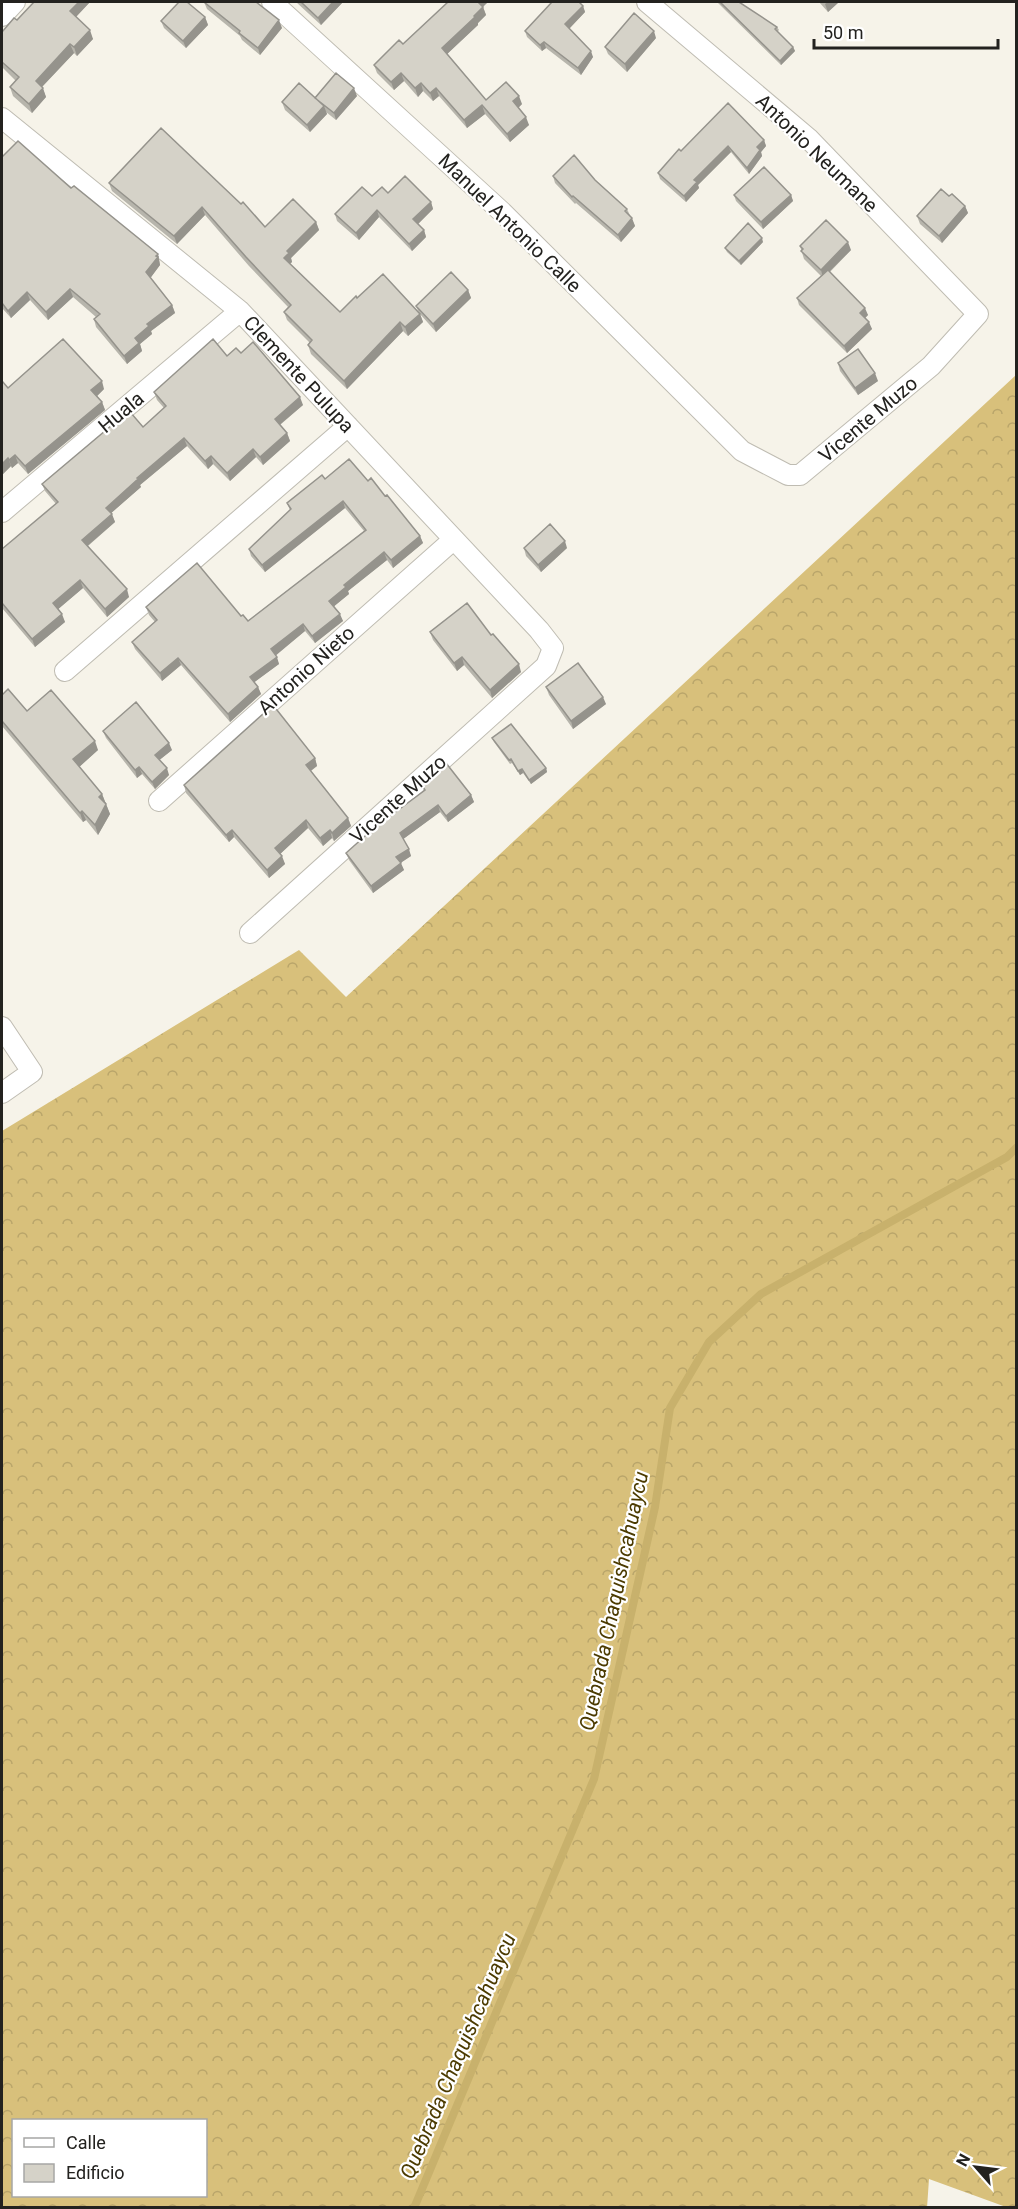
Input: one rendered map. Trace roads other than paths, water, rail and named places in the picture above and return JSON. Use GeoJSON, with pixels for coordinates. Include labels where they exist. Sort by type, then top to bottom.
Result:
{"type":"FeatureCollection","features":[{"type":"Feature","properties":{"kind":"street"},"geometry":{"type":"LineString","coordinates":[[2,16],[15,2]]}},
{"type":"Feature","properties":{"kind":"street","name":"Manuel Antonio Calle"},"geometry":{"type":"LineString","coordinates":[[272,2],[502,212],[742,451]]}},
{"type":"Feature","properties":{"kind":"street","name":"Antonio Neumane"},"geometry":{"type":"LineString","coordinates":[[647,2],[809,140],[978,314]]}},
{"type":"Feature","properties":{"kind":"street","name":"Clemente Pulupa"},"geometry":{"type":"LineString","coordinates":[[2,118],[240,311],[539,630],[553,648],[546,666]]}},
{"type":"Feature","properties":{"kind":"street","name":"Huala"},"geometry":{"type":"LineString","coordinates":[[2,513],[240,311]]}},
{"type":"Feature","properties":{"kind":"street","name":"Vicente Muzo"},"geometry":{"type":"LineString","coordinates":[[742,451],[788,475],[800,475],[931,366],[978,314]]}},
{"type":"Feature","properties":{"kind":"street"},"geometry":{"type":"LineString","coordinates":[[65,671],[348,426]]}},
{"type":"Feature","properties":{"kind":"street","name":"Antonio Nieto"},"geometry":{"type":"LineString","coordinates":[[159,801],[453,540]]}},
{"type":"Feature","properties":{"kind":"street","name":"Vicente Muzo"},"geometry":{"type":"LineString","coordinates":[[250,933],[546,666]]}},
{"type":"Feature","properties":{"kind":"street"},"geometry":{"type":"LineString","coordinates":[[2,1027],[32,1072],[2,1093]]}},
{"type":"Feature","properties":{"kind":"waterway","name":"Quebrada Chaquishcahuaycu"},"geometry":{"type":"LineString","coordinates":[[414,2208],[594,1779],[655,1507],[670,1408],[709,1342],[761,1294],[1007,1157],[1016,1148]]}}]}
